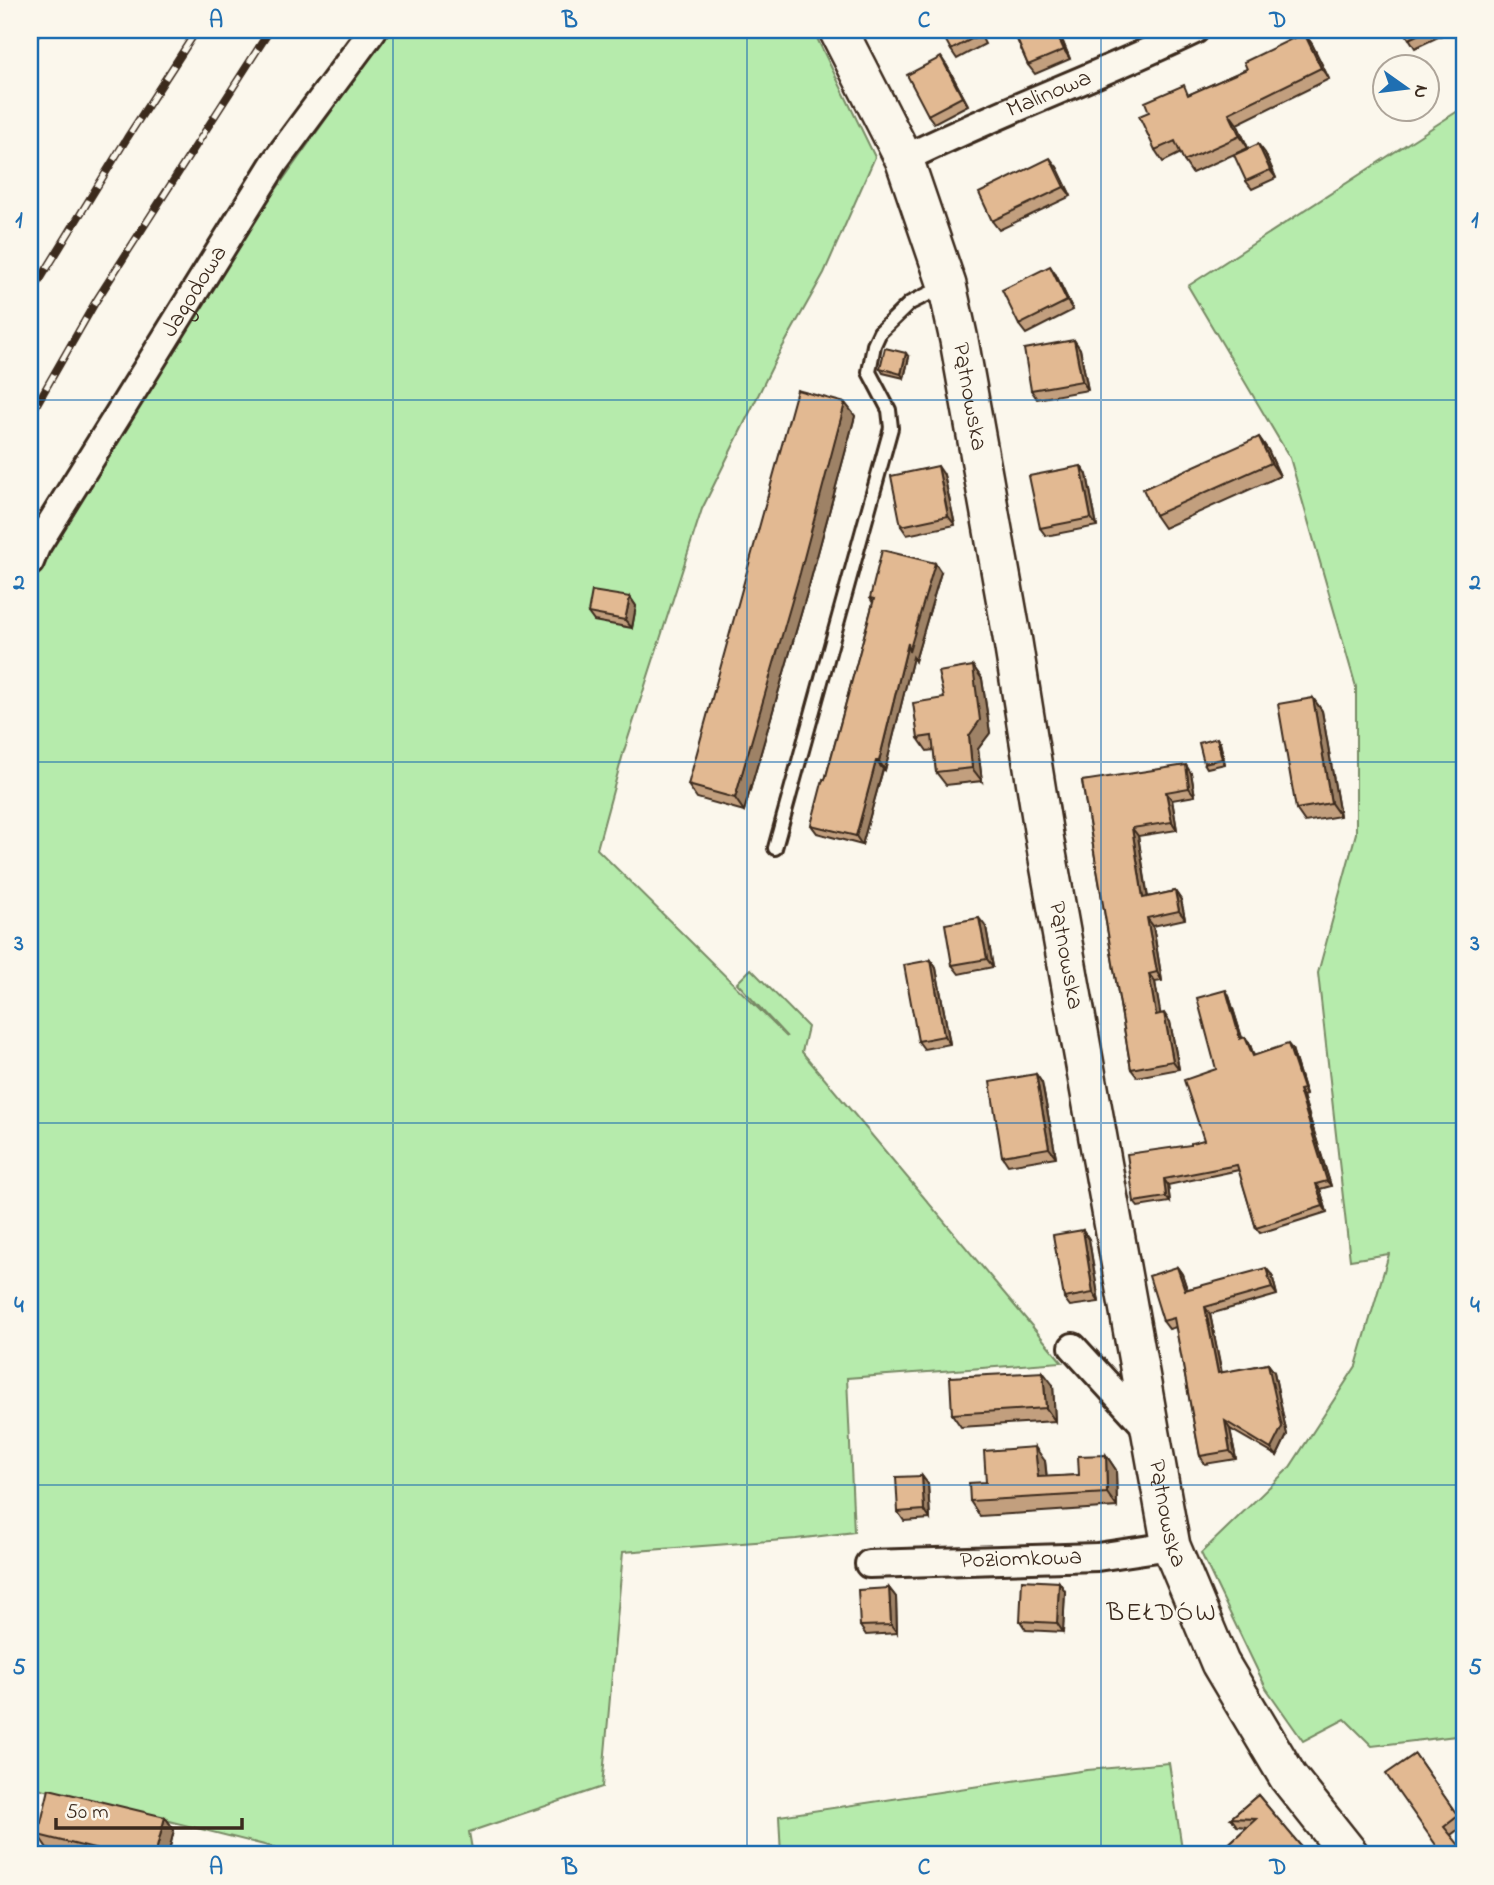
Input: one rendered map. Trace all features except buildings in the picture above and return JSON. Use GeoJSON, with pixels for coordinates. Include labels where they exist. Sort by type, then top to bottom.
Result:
{"type":"FeatureCollection","features":[{"type":"Feature","properties":{"kind":"street","name":"Jagodowa"},"geometry":{"type":"LineString","coordinates":[[30,562],[36,547],[275,162],[373,30]]}},
{"type":"Feature","properties":{"kind":"street","name":"Pątnowska"},"geometry":{"type":"LineString","coordinates":[[838,30],[904,159],[947,285],[959,340],[1045,842],[1171,1546],[1220,1663],[1288,1777],[1350,1855]]}},
{"type":"Feature","properties":{"kind":"street","name":"Malinowa"},"geometry":{"type":"LineString","coordinates":[[904,159],[1011,108],[1145,54],[1195,30]]}},
{"type":"Feature","properties":{"kind":"street"},"geometry":{"type":"LineString","coordinates":[[1073,1347],[1150,1431]]}},
{"type":"Feature","properties":{"kind":"street","name":"Poziomkowa"},"geometry":{"type":"LineString","coordinates":[[869,1564],[1097,1557],[1171,1546]]}},
{"type":"Feature","properties":{"kind":"lane"},"geometry":{"type":"LineString","coordinates":[[775,848],[891,428],[888,410],[869,372],[874,345],[880,332],[910,303],[947,285]]}},
{"type":"Feature","properties":{"kind":"green space"},"geometry":{"type":"Polygon","coordinates":[[[389,30],[813,30],[875,157],[824,273],[777,357],[702,509],[623,754],[597,849],[787,1037],[737,983],[751,969],[808,1027],[802,1052],[1062,1362],[847,1378],[854,1532],[623,1552],[602,1787],[469,1832],[473,1855],[304,1855],[30,1786],[30,589],[45,553],[209,284],[389,30]]]}},
{"type":"Feature","properties":{"kind":"green space"},"geometry":{"type":"Polygon","coordinates":[[[1464,107],[1464,1735],[1372,1746],[1345,1719],[1303,1741],[1266,1688],[1201,1553],[1290,1467],[1356,1366],[1389,1254],[1350,1260],[1318,973],[1356,833],[1356,687],[1290,458],[1188,286],[1464,107]]]}},
{"type":"Feature","properties":{"kind":"green space"},"geometry":{"type":"Polygon","coordinates":[[[1169,1763],[1183,1855],[781,1855],[779,1816],[1087,1770],[1169,1763]]]}},
{"type":"Feature","properties":{"kind":"railway"},"geometry":{"type":"LineString","coordinates":[[30,40],[40,30]]}},
{"type":"Feature","properties":{"kind":"railway"},"geometry":{"type":"LineString","coordinates":[[30,296],[197,30]]}},
{"type":"Feature","properties":{"kind":"railway"},"geometry":{"type":"LineString","coordinates":[[30,416],[96,301],[270,30]]}},
{"type":"Feature","properties":{"kind":"district","name":"BEŁDÓW"},"geometry":{"type":"Point","coordinates":[1162,1614]}}]}
